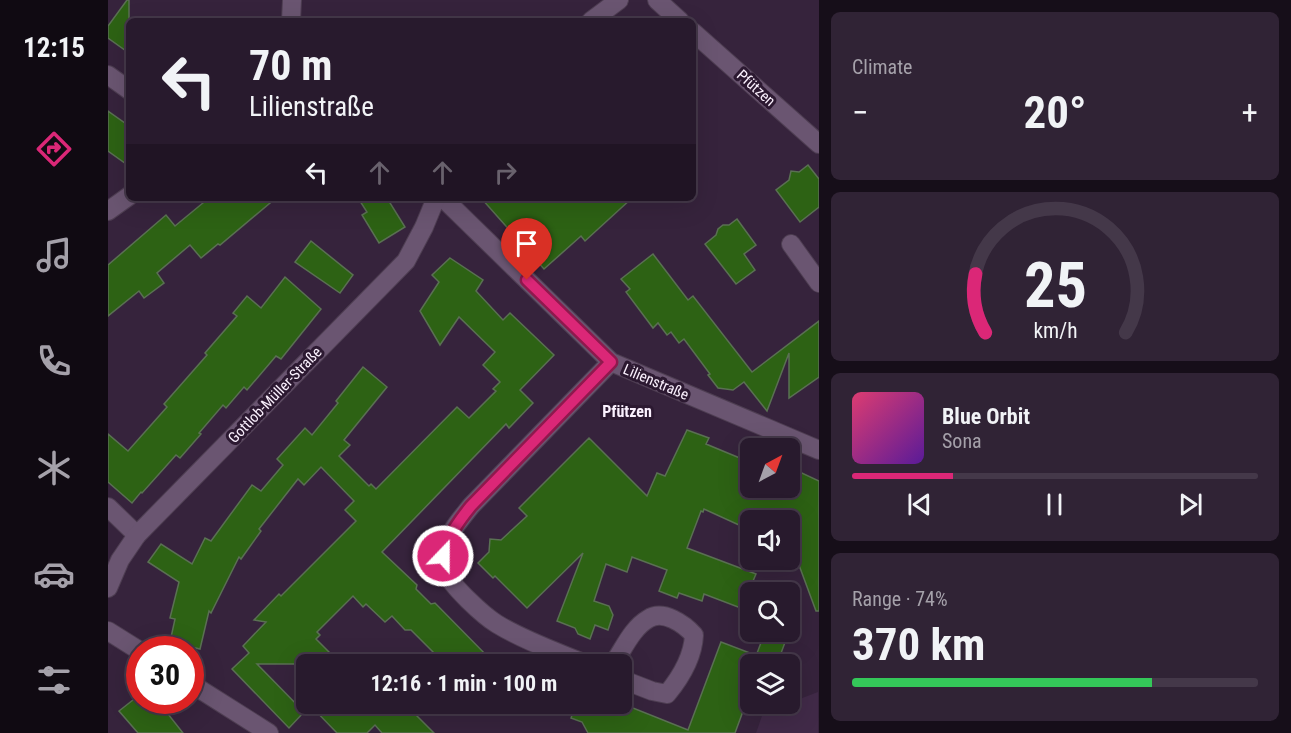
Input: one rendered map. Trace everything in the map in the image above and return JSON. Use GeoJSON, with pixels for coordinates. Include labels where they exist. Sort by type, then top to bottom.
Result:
{"type":"FeatureCollection","features":[{"type":"Feature","properties":{"kind":"street"},"geometry":{"type":"LineString","coordinates":[[291,18],[292,0]]}},
{"type":"Feature","properties":{"kind":"street"},"geometry":{"type":"LineString","coordinates":[[595,18],[619,0]]}},
{"type":"Feature","properties":{"kind":"street"},"geometry":{"type":"LineString","coordinates":[[657,0],[677,18]]}},
{"type":"Feature","properties":{"kind":"street","name":"Pfützen"},"geometry":{"type":"LineString","coordinates":[[696,35],[819,144]]}},
{"type":"Feature","properties":{"kind":"street"},"geometry":{"type":"LineString","coordinates":[[108,75],[126,88]]}},
{"type":"Feature","properties":{"kind":"street"},"geometry":{"type":"LineString","coordinates":[[108,211],[126,198]]}},
{"type":"Feature","properties":{"kind":"street","name":"Gottlob-Müller-Straße"},"geometry":{"type":"LineString","coordinates":[[108,588],[120,560],[137,535],[406,261],[435,201]]}},
{"type":"Feature","properties":{"kind":"street","name":"Lilienstraße"},"geometry":{"type":"LineString","coordinates":[[446,201],[611,362],[819,450]]}},
{"type":"Feature","properties":{"kind":"street"},"geometry":{"type":"LineString","coordinates":[[791,244],[819,283]]}},
{"type":"Feature","properties":{"kind":"street"},"geometry":{"type":"LineString","coordinates":[[564,654],[496,624],[469,601],[456,586],[446,573],[443,556],[456,524],[471,506],[611,362]]}},
{"type":"Feature","properties":{"kind":"street"},"geometry":{"type":"LineString","coordinates":[[108,507],[137,535]]}},
{"type":"Feature","properties":{"kind":"street"},"geometry":{"type":"LineString","coordinates":[[620,654],[636,630],[649,617],[664,616],[685,626],[694,635],[694,648],[678,681],[667,694],[632,683]]}},
{"type":"Feature","properties":{"kind":"street"},"geometry":{"type":"LineString","coordinates":[[108,631],[126,642]]}},
{"type":"Feature","properties":{"kind":"street"},"geometry":{"type":"LineString","coordinates":[[204,692],[269,733]]}},
{"type":"Feature","properties":{"kind":"shaded area"},"geometry":{"type":"Polygon","coordinates":[[[818,692],[818,733],[756,733],[763,714],[800,714],[800,699],[818,692]]]}},
{"type":"Feature","properties":{"kind":"building"},"geometry":{"type":"Polygon","coordinates":[[[129,0],[129,18],[126,18],[126,51],[108,38],[108,26],[129,0]]]}},
{"type":"Feature","properties":{"kind":"building"},"geometry":{"type":"Polygon","coordinates":[[[108,111],[126,124],[126,164],[108,151],[108,111]]]}},
{"type":"Feature","properties":{"kind":"building"},"geometry":{"type":"Polygon","coordinates":[[[808,165],[819,179],[819,207],[800,222],[776,190],[789,180],[791,171],[799,172],[808,165]]]}},
{"type":"Feature","properties":{"kind":"building"},"geometry":{"type":"Polygon","coordinates":[[[205,201],[272,201],[201,258],[190,245],[157,273],[164,283],[144,298],[139,291],[108,316],[108,265],[166,215],[175,226],[205,201]]]}},
{"type":"Feature","properties":{"kind":"building"},"geometry":{"type":"Polygon","coordinates":[[[360,201],[389,201],[405,227],[379,243],[362,215],[367,212],[360,201]]]}},
{"type":"Feature","properties":{"kind":"building"},"geometry":{"type":"Polygon","coordinates":[[[484,201],[629,201],[585,241],[581,236],[544,269],[484,201]]]}},
{"type":"Feature","properties":{"kind":"building"},"geometry":{"type":"Polygon","coordinates":[[[737,219],[756,245],[744,254],[755,270],[736,284],[705,244],[723,225],[729,225],[737,219]]]}},
{"type":"Feature","properties":{"kind":"building"},"geometry":{"type":"Polygon","coordinates":[[[311,241],[353,275],[340,293],[295,262],[311,241]]]}},
{"type":"Feature","properties":{"kind":"building"},"geometry":{"type":"Polygon","coordinates":[[[653,254],[688,300],[693,296],[752,372],[819,321],[819,377],[789,398],[789,353],[767,411],[744,382],[733,390],[718,388],[684,339],[679,343],[671,332],[667,335],[658,323],[653,328],[626,292],[630,289],[621,279],[653,254]]]}},
{"type":"Feature","properties":{"kind":"building"},"geometry":{"type":"Polygon","coordinates":[[[450,258],[483,280],[476,291],[503,320],[510,313],[554,355],[520,390],[533,403],[509,428],[506,424],[382,552],[417,585],[416,589],[431,604],[435,603],[485,654],[431,654],[433,652],[411,630],[405,630],[392,616],[385,622],[366,604],[363,607],[353,596],[317,632],[320,635],[316,639],[331,654],[296,654],[296,664],[257,664],[296,704],[296,714],[302,714],[289,728],[232,669],[249,653],[243,646],[266,622],[254,620],[356,521],[345,510],[354,501],[321,467],[304,485],[298,479],[259,529],[261,531],[241,559],[239,557],[211,613],[209,611],[203,636],[171,636],[175,619],[170,618],[179,582],[148,562],[161,544],[192,564],[205,538],[211,541],[252,485],[261,491],[283,465],[277,459],[305,428],[312,435],[363,367],[387,387],[344,440],[350,445],[339,456],[369,486],[371,484],[376,489],[457,407],[469,418],[496,391],[493,389],[500,382],[483,365],[495,352],[459,317],[440,345],[420,311],[439,282],[432,275],[450,258]]]}},
{"type":"Feature","properties":{"kind":"building"},"geometry":{"type":"Polygon","coordinates":[[[285,277],[321,309],[281,359],[276,356],[247,390],[244,387],[226,408],[223,405],[180,458],[176,455],[132,503],[108,482],[108,434],[128,451],[167,407],[164,404],[207,355],[205,353],[237,316],[233,313],[247,296],[261,308],[285,277]]]}},
{"type":"Feature","properties":{"kind":"building"},"geometry":{"type":"Polygon","coordinates":[[[687,430],[709,438],[706,444],[740,458],[740,498],[800,498],[800,472],[819,481],[819,611],[816,611],[800,568],[800,510],[740,510],[740,525],[704,509],[703,512],[701,511],[687,548],[740,568],[740,570],[756,574],[753,582],[740,582],[740,608],[704,594],[702,601],[679,593],[677,598],[659,591],[667,570],[632,557],[627,572],[606,564],[594,601],[609,606],[613,615],[608,630],[595,625],[590,639],[578,634],[575,628],[557,621],[583,553],[527,608],[495,576],[493,578],[478,563],[489,552],[490,539],[501,540],[527,516],[519,508],[589,438],[647,496],[657,473],[665,476],[687,430]]]}},
{"type":"Feature","properties":{"kind":"building"},"geometry":{"type":"Polygon","coordinates":[[[721,642],[750,653],[740,654],[740,714],[742,714],[735,733],[588,733],[582,722],[571,718],[572,714],[632,714],[632,708],[688,730],[721,642]]]}},
{"type":"Feature","properties":{"kind":"building"},"geometry":{"type":"Polygon","coordinates":[[[761,642],[785,642],[781,654],[757,654],[761,642]]]}},
{"type":"Feature","properties":{"kind":"building"},"geometry":{"type":"Polygon","coordinates":[[[126,706],[126,714],[168,714],[183,733],[138,733],[119,711],[126,706]]]}},
{"type":"Feature","properties":{"kind":"building"},"geometry":{"type":"Polygon","coordinates":[[[319,714],[415,714],[434,733],[382,733],[375,725],[367,733],[337,733],[319,714]]]}},
{"type":"Feature","properties":{"kind":"district","name":"Pfützen"},"geometry":{"type":"Point","coordinates":[627,411]}},
{"type":"Feature","properties":{"kind":"route"},"geometry":{"type":"LineString","coordinates":[[443,556],[456,524],[471,506],[611,362],[527,280]]}}]}
